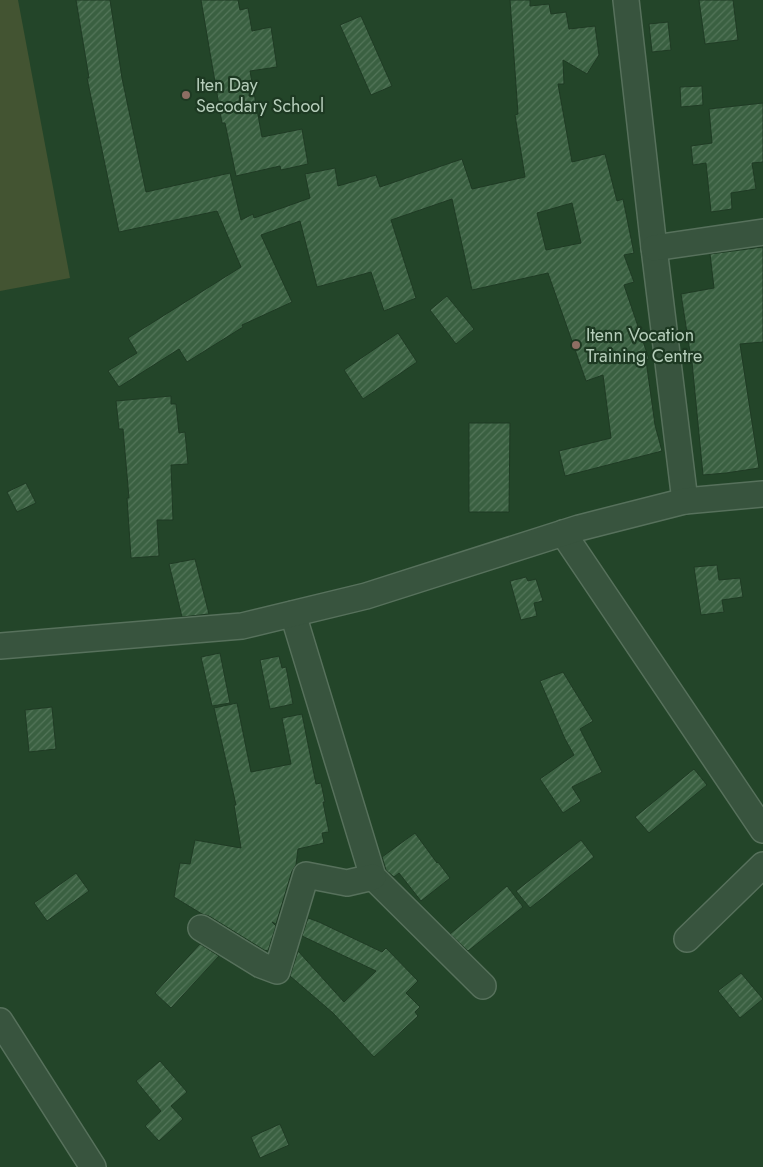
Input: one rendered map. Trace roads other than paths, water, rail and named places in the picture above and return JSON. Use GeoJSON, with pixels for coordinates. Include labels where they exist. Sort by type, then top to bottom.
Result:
{"type":"FeatureCollection","features":[{"type":"Feature","properties":{"kind":"street"},"geometry":{"type":"LineString","coordinates":[[626,0],[685,501]]}},
{"type":"Feature","properties":{"kind":"street"},"geometry":{"type":"LineString","coordinates":[[654,248],[763,232]]}},
{"type":"Feature","properties":{"kind":"street"},"geometry":{"type":"LineString","coordinates":[[0,646],[242,626],[366,596],[579,528],[685,501],[763,494]]}},
{"type":"Feature","properties":{"kind":"street"},"geometry":{"type":"LineString","coordinates":[[564,533],[763,830]]}},
{"type":"Feature","properties":{"kind":"street"},"geometry":{"type":"LineString","coordinates":[[293,614],[374,877],[483,986]]}},
{"type":"Feature","properties":{"kind":"street"},"geometry":{"type":"LineString","coordinates":[[687,939],[763,864]]}},
{"type":"Feature","properties":{"kind":"street"},"geometry":{"type":"LineString","coordinates":[[200,928],[261,965],[277,971],[306,874],[347,883],[374,877]]}},
{"type":"Feature","properties":{"kind":"street"},"geometry":{"type":"LineString","coordinates":[[0,1021],[93,1167]]}},
{"type":"Feature","properties":{"kind":"place","name":"Iten Day Secodary School"},"geometry":{"type":"Point","coordinates":[186,95]}},
{"type":"Feature","properties":{"kind":"place","name":"Itenn Vocation Training Centre"},"geometry":{"type":"Point","coordinates":[576,345]}}]}
